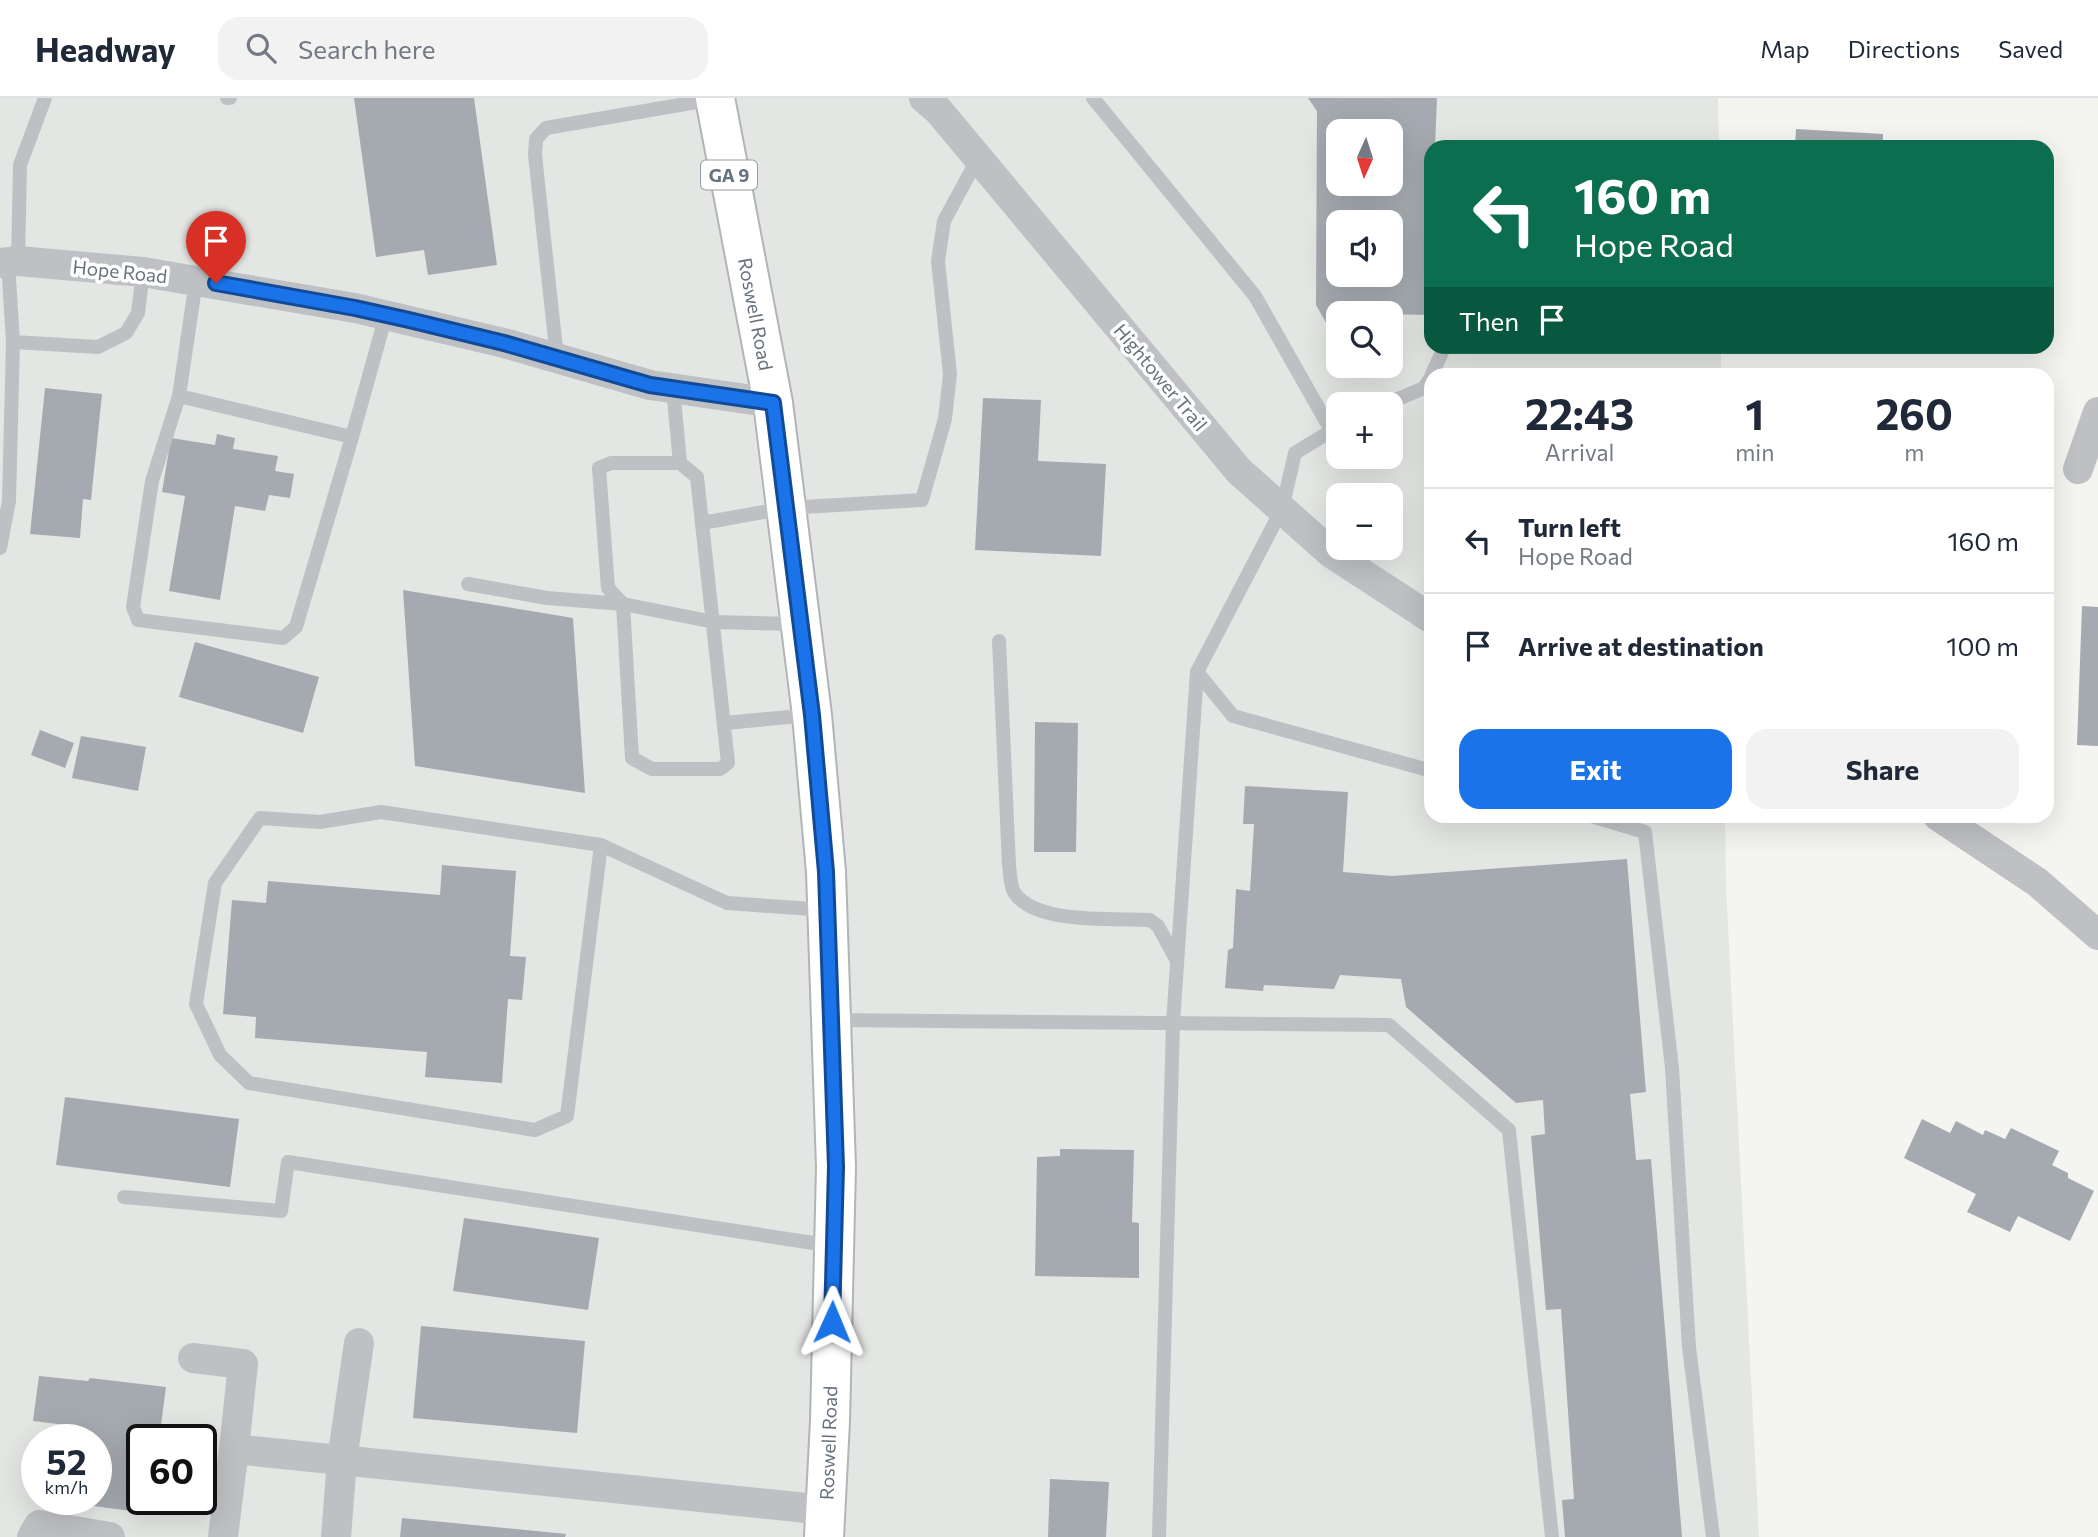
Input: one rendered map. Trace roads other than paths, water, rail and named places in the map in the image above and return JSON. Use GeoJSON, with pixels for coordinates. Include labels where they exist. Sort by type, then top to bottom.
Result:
{"type":"FeatureCollection","features":[{"type":"Feature","properties":{"kind":"main road","name":"Roswell Road"},"geometry":{"type":"LineString","coordinates":[[716,98],[773,403],[812,715],[827,910],[836,1167],[825,1523]]}},
{"type":"Feature","properties":{"kind":"street","name":"Hightower Trail"},"geometry":{"type":"LineString","coordinates":[[924,98],[938,110],[1240,471],[1331,553],[1424,614]]}},
{"type":"Feature","properties":{"kind":"street","name":"Hope Road"},"geometry":{"type":"LineString","coordinates":[[9,262],[143,272],[386,315],[504,343],[650,385],[773,403]]}},
{"type":"Feature","properties":{"kind":"street"},"geometry":{"type":"LineString","coordinates":[[2078,469],[2098,412]]}},
{"type":"Feature","properties":{"kind":"street"},"geometry":{"type":"LineString","coordinates":[[1948,823],[2037,882],[2098,935]]}},
{"type":"Feature","properties":{"kind":"street"},"geometry":{"type":"LineString","coordinates":[[336,1537],[342,1460],[359,1343]]}},
{"type":"Feature","properties":{"kind":"street"},"geometry":{"type":"LineString","coordinates":[[192,1358],[243,1364],[223,1537]]}},
{"type":"Feature","properties":{"kind":"street"},"geometry":{"type":"LineString","coordinates":[[234,1449],[342,1460],[825,1523]]}},
{"type":"Feature","properties":{"kind":"street"},"geometry":{"type":"LineString","coordinates":[[32,1537],[39,1525],[110,1537]]}},
{"type":"Feature","properties":{"kind":"lane"},"geometry":{"type":"LineString","coordinates":[[0,548],[9,501],[13,342],[9,262],[20,164],[45,98]]}},
{"type":"Feature","properties":{"kind":"lane"},"geometry":{"type":"LineString","coordinates":[[557,358],[535,155],[536,139],[546,128],[716,98]]}},
{"type":"Feature","properties":{"kind":"lane"},"geometry":{"type":"LineString","coordinates":[[1093,98],[1255,296],[1326,413]]}},
{"type":"Feature","properties":{"kind":"lane"},"geometry":{"type":"LineString","coordinates":[[702,523],[786,508],[922,500],[946,419],[950,374],[938,261],[944,221],[978,158]]}},
{"type":"Feature","properties":{"kind":"lane"},"geometry":{"type":"LineString","coordinates":[[13,342],[98,347],[126,333],[138,313],[143,272]]}},
{"type":"Feature","properties":{"kind":"lane"},"geometry":{"type":"LineString","coordinates":[[196,281],[178,396],[152,481],[133,607],[138,620],[283,638],[296,627],[386,315]]}},
{"type":"Feature","properties":{"kind":"lane"},"geometry":{"type":"LineString","coordinates":[[673,388],[680,463]]}},
{"type":"Feature","properties":{"kind":"lane"},"geometry":{"type":"LineString","coordinates":[[1403,397],[1424,388]]}},
{"type":"Feature","properties":{"kind":"lane"},"geometry":{"type":"LineString","coordinates":[[178,396],[352,437]]}},
{"type":"Feature","properties":{"kind":"lane"},"geometry":{"type":"LineString","coordinates":[[1159,1537],[1172,1023],[1197,672],[1282,509],[1295,453],[1326,434]]}},
{"type":"Feature","properties":{"kind":"lane"},"geometry":{"type":"LineString","coordinates":[[611,463],[680,463],[698,477],[729,763],[720,769],[652,769],[632,758],[623,604],[608,588],[599,468],[611,463]]}},
{"type":"Feature","properties":{"kind":"lane"},"geometry":{"type":"LineString","coordinates":[[468,583],[547,598],[623,604],[714,622],[801,624]]}},
{"type":"Feature","properties":{"kind":"lane"},"geometry":{"type":"LineString","coordinates":[[999,641],[1009,865],[1013,891],[1030,908],[1057,916],[1150,920],[1158,926],[1177,962]]}},
{"type":"Feature","properties":{"kind":"lane"},"geometry":{"type":"LineString","coordinates":[[1197,672],[1234,716],[1424,769]]}},
{"type":"Feature","properties":{"kind":"lane"},"geometry":{"type":"LineString","coordinates":[[725,723],[812,715]]}},
{"type":"Feature","properties":{"kind":"lane"},"geometry":{"type":"LineString","coordinates":[[601,845],[567,1116],[535,1130],[249,1083],[219,1055],[196,1004],[215,883],[260,818],[320,822],[381,812],[601,845],[727,903],[827,910]]}},
{"type":"Feature","properties":{"kind":"lane"},"geometry":{"type":"LineString","coordinates":[[1615,823],[1645,832],[1672,1068],[1689,1347],[1713,1537]]}},
{"type":"Feature","properties":{"kind":"lane"},"geometry":{"type":"LineString","coordinates":[[831,1020],[1390,1025],[1508,1130],[1552,1537]]}},
{"type":"Feature","properties":{"kind":"lane"},"geometry":{"type":"LineString","coordinates":[[124,1197],[281,1211],[288,1162],[834,1247]]}}]}
